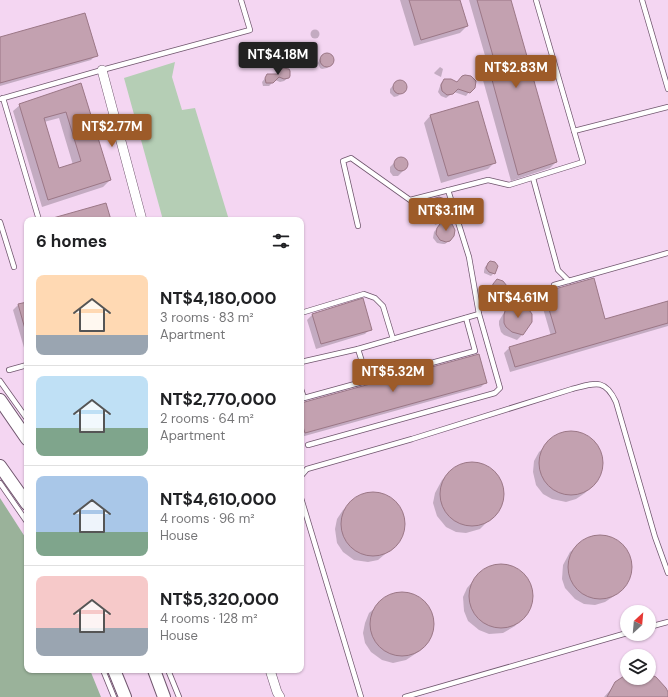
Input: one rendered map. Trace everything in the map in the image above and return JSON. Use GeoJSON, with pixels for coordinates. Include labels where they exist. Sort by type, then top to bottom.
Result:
{"type":"FeatureCollection","features":[{"type":"Feature","properties":{"kind":"street"},"geometry":{"type":"LineString","coordinates":[[102,70],[141,217]]}},
{"type":"Feature","properties":{"kind":"street"},"geometry":{"type":"LineString","coordinates":[[0,400],[24,435]]}},
{"type":"Feature","properties":{"kind":"street"},"geometry":{"type":"LineString","coordinates":[[0,466],[24,500]]}},
{"type":"Feature","properties":{"kind":"street"},"geometry":{"type":"LineString","coordinates":[[115,673],[125,697]]}},
{"type":"Feature","properties":{"kind":"street"},"geometry":{"type":"LineString","coordinates":[[155,673],[164,697]]}},
{"type":"Feature","properties":{"kind":"street"},"geometry":{"type":"LineString","coordinates":[[271,673],[277,695]]}},
{"type":"Feature","properties":{"kind":"lane"},"geometry":{"type":"LineString","coordinates":[[38,217],[1,99],[250,30],[241,0]]}},
{"type":"Feature","properties":{"kind":"lane"},"geometry":{"type":"LineString","coordinates":[[358,226],[343,161],[352,158],[410,200],[488,180],[509,185],[583,162],[536,0]]}},
{"type":"Feature","properties":{"kind":"lane"},"geometry":{"type":"LineString","coordinates":[[642,0],[668,89]]}},
{"type":"Feature","properties":{"kind":"lane"},"geometry":{"type":"LineString","coordinates":[[574,130],[668,106]]}},
{"type":"Feature","properties":{"kind":"lane"},"geometry":{"type":"LineString","coordinates":[[533,178],[558,270],[569,281]]}},
{"type":"Feature","properties":{"kind":"lane"},"geometry":{"type":"LineString","coordinates":[[308,445],[495,393],[500,388],[479,314],[469,257],[448,190]]}},
{"type":"Feature","properties":{"kind":"lane"},"geometry":{"type":"LineString","coordinates":[[0,222],[14,267]]}},
{"type":"Feature","properties":{"kind":"lane"},"geometry":{"type":"LineString","coordinates":[[554,285],[668,253]]}},
{"type":"Feature","properties":{"kind":"lane"},"geometry":{"type":"LineString","coordinates":[[304,312],[364,294],[375,298],[383,306],[392,339]]}},
{"type":"Feature","properties":{"kind":"lane"},"geometry":{"type":"LineString","coordinates":[[304,361],[358,349],[479,314]]}},
{"type":"Feature","properties":{"kind":"lane"},"geometry":{"type":"LineString","coordinates":[[304,398],[475,351],[466,318]]}},
{"type":"Feature","properties":{"kind":"lane"},"geometry":{"type":"LineString","coordinates":[[358,349],[368,381]]}},
{"type":"Feature","properties":{"kind":"lane"},"geometry":{"type":"LineString","coordinates":[[9,370],[24,366]]}},
{"type":"Feature","properties":{"kind":"lane"},"geometry":{"type":"LineString","coordinates":[[0,381],[24,415]]}},
{"type":"Feature","properties":{"kind":"lane"},"geometry":{"type":"LineString","coordinates":[[304,472],[307,469],[412,439],[572,389],[599,384],[607,388],[612,393],[616,402],[655,537],[668,573]]}},
{"type":"Feature","properties":{"kind":"lane"},"geometry":{"type":"LineString","coordinates":[[0,483],[24,518]]}},
{"type":"Feature","properties":{"kind":"lane"},"geometry":{"type":"LineString","coordinates":[[304,508],[361,697]]}},
{"type":"Feature","properties":{"kind":"lane"},"geometry":{"type":"LineString","coordinates":[[656,625],[668,622]]}},
{"type":"Feature","properties":{"kind":"lane"},"geometry":{"type":"LineString","coordinates":[[405,697],[620,636]]}},
{"type":"Feature","properties":{"kind":"lane"},"geometry":{"type":"LineString","coordinates":[[104,673],[114,697]]}},
{"type":"Feature","properties":{"kind":"lane"},"geometry":{"type":"LineString","coordinates":[[169,673],[179,697]]}},
{"type":"Feature","properties":{"kind":"green space"},"geometry":{"type":"Polygon","coordinates":[[[175,62],[172,77],[182,110],[195,108],[228,217],[162,217],[124,78],[175,62]]]}},
{"type":"Feature","properties":{"kind":"green space"},"geometry":{"type":"Polygon","coordinates":[[[0,498],[24,535],[24,673],[91,673],[101,697],[0,697],[0,498]]]}},
{"type":"Feature","properties":{"kind":"building"},"geometry":{"type":"Polygon","coordinates":[[[409,0],[460,0],[468,26],[421,40],[409,0]]]}},
{"type":"Feature","properties":{"kind":"building"},"geometry":{"type":"Polygon","coordinates":[[[477,0],[511,0],[557,162],[518,175],[488,65],[495,63],[477,0]]]}},
{"type":"Feature","properties":{"kind":"building"},"geometry":{"type":"Polygon","coordinates":[[[85,13],[98,56],[0,83],[0,37],[85,13]]]}},
{"type":"Feature","properties":{"kind":"building"},"geometry":{"type":"Polygon","coordinates":[[[327,53],[332,55],[334,60],[332,65],[327,67],[322,65],[320,60],[322,55],[327,53]]]}},
{"type":"Feature","properties":{"kind":"building"},"geometry":{"type":"Polygon","coordinates":[[[283,68],[289,69],[289,78],[284,79],[279,77],[273,83],[266,83],[265,78],[267,74],[277,74],[283,68]]]}},
{"type":"Feature","properties":{"kind":"building"},"geometry":{"type":"Polygon","coordinates":[[[462,76],[471,76],[476,81],[475,88],[470,93],[458,89],[453,94],[447,95],[442,91],[441,85],[444,79],[451,79],[457,82],[462,76]]]}},
{"type":"Feature","properties":{"kind":"building"},"geometry":{"type":"Polygon","coordinates":[[[397,80],[403,80],[407,84],[407,90],[403,94],[397,94],[393,90],[393,84],[397,80]]]}},
{"type":"Feature","properties":{"kind":"building"},"geometry":{"type":"Polygon","coordinates":[[[81,83],[111,180],[48,200],[19,104],[81,83]],[[66,112],[44,118],[59,168],[81,161],[66,112]]]}},
{"type":"Feature","properties":{"kind":"building"},"geometry":{"type":"Polygon","coordinates":[[[478,101],[496,163],[448,176],[430,115],[478,101]]]}},
{"type":"Feature","properties":{"kind":"building"},"geometry":{"type":"Polygon","coordinates":[[[398,157],[404,157],[408,161],[408,167],[404,171],[398,171],[394,167],[394,161],[398,157]]]}},
{"type":"Feature","properties":{"kind":"building"},"geometry":{"type":"Polygon","coordinates":[[[439,197],[445,199],[449,206],[448,213],[441,221],[432,215],[428,209],[432,199],[439,197]]]}},
{"type":"Feature","properties":{"kind":"building"},"geometry":{"type":"Polygon","coordinates":[[[106,203],[110,217],[57,217],[106,203]]]}},
{"type":"Feature","properties":{"kind":"building"},"geometry":{"type":"Polygon","coordinates":[[[443,220],[452,224],[455,230],[454,236],[450,241],[446,242],[440,240],[436,234],[437,228],[443,220]]]}},
{"type":"Feature","properties":{"kind":"building"},"geometry":{"type":"Polygon","coordinates":[[[490,261],[495,262],[498,266],[495,274],[489,272],[486,268],[490,261]]]}},
{"type":"Feature","properties":{"kind":"building"},"geometry":{"type":"Polygon","coordinates":[[[594,278],[605,319],[668,301],[668,323],[515,367],[509,347],[556,333],[544,292],[594,278]]]}},
{"type":"Feature","properties":{"kind":"building"},"geometry":{"type":"Polygon","coordinates":[[[497,279],[503,281],[507,286],[506,292],[502,295],[496,295],[492,290],[493,284],[497,279]]]}},
{"type":"Feature","properties":{"kind":"building"},"geometry":{"type":"Polygon","coordinates":[[[363,298],[372,330],[321,344],[312,314],[363,298]]]}},
{"type":"Feature","properties":{"kind":"building"},"geometry":{"type":"Polygon","coordinates":[[[24,303],[24,325],[18,304],[24,303]]]}},
{"type":"Feature","properties":{"kind":"building"},"geometry":{"type":"Polygon","coordinates":[[[515,304],[527,307],[532,314],[532,322],[523,335],[512,332],[504,323],[505,311],[515,304]]]}},
{"type":"Feature","properties":{"kind":"building"},"geometry":{"type":"Polygon","coordinates":[[[479,354],[487,383],[305,433],[304,402],[479,354]]]}},
{"type":"Feature","properties":{"kind":"building"},"geometry":{"type":"Polygon","coordinates":[[[571,431],[583,434],[594,440],[600,451],[603,463],[600,475],[594,486],[583,492],[571,495],[559,492],[548,486],[542,475],[539,463],[542,451],[548,440],[559,434],[571,431]]]}},
{"type":"Feature","properties":{"kind":"building"},"geometry":{"type":"Polygon","coordinates":[[[472,462],[484,465],[495,471],[501,482],[504,494],[501,506],[495,517],[484,523],[472,526],[460,523],[449,517],[443,506],[440,494],[443,482],[449,471],[460,465],[472,462]]]}},
{"type":"Feature","properties":{"kind":"building"},"geometry":{"type":"Polygon","coordinates":[[[373,492],[385,495],[396,501],[402,512],[405,524],[402,536],[396,547],[385,553],[373,556],[361,553],[350,547],[344,536],[341,524],[344,512],[350,501],[361,495],[373,492]]]}},
{"type":"Feature","properties":{"kind":"building"},"geometry":{"type":"Polygon","coordinates":[[[600,535],[612,538],[623,544],[629,555],[632,567],[629,579],[623,590],[612,596],[600,599],[588,596],[577,590],[571,579],[568,567],[571,555],[577,544],[588,538],[600,535]]]}},
{"type":"Feature","properties":{"kind":"building"},"geometry":{"type":"Polygon","coordinates":[[[501,564],[513,567],[524,573],[530,584],[533,596],[530,608],[524,619],[513,625],[501,628],[489,625],[478,619],[472,608],[469,596],[472,584],[478,573],[489,567],[501,564]]]}},
{"type":"Feature","properties":{"kind":"building"},"geometry":{"type":"Polygon","coordinates":[[[402,592],[414,595],[425,601],[431,612],[434,624],[431,636],[425,647],[414,653],[402,656],[390,653],[379,647],[373,636],[370,624],[373,612],[379,601],[390,595],[402,592]]]}},
{"type":"Feature","properties":{"kind":"building"},"geometry":{"type":"Polygon","coordinates":[[[656,677],[666,688],[668,697],[607,697],[615,682],[620,679],[620,685],[656,685],[656,677]]]}}]}
